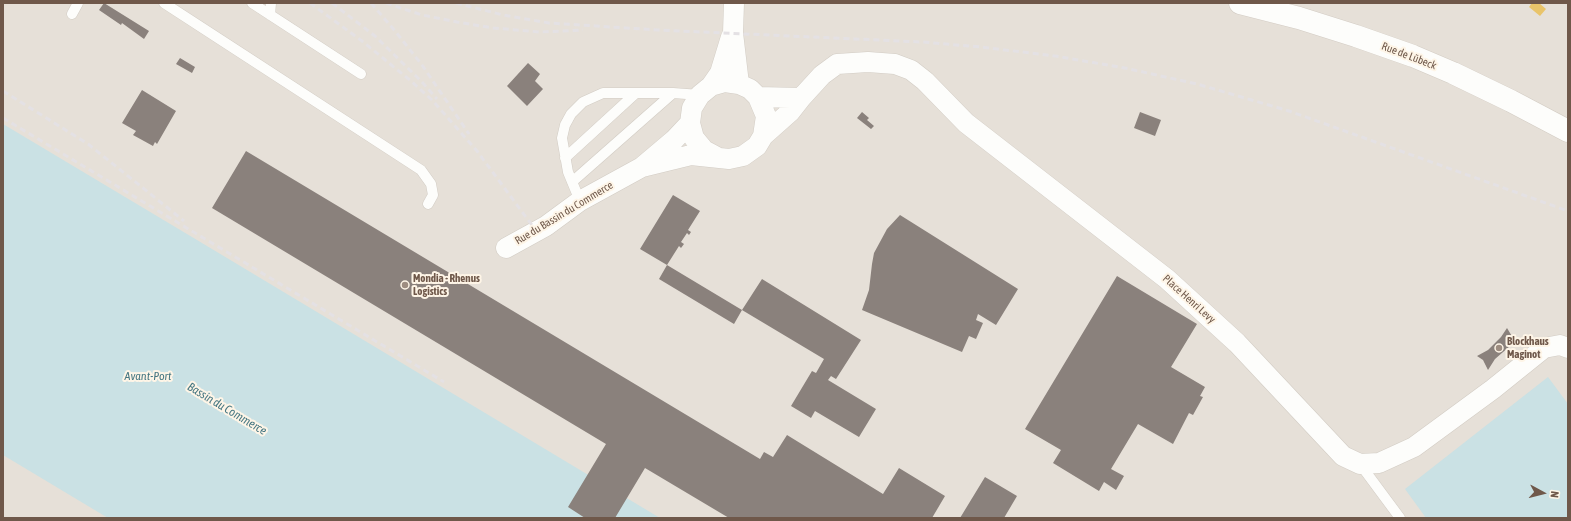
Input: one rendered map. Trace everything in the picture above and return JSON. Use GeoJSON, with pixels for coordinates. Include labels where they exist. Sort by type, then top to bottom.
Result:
{"type":"FeatureCollection","features":[{"type":"Feature","properties":{"kind":"main road","name":"Rue de Lübeck"},"geometry":{"type":"LineString","coordinates":[[1240,3],[1299,18],[1413,56],[1453,73],[1511,101],[1568,131]]}},
{"type":"Feature","properties":{"kind":"street"},"geometry":{"type":"LineString","coordinates":[[734,3],[733,33],[739,84]]}},
{"type":"Feature","properties":{"kind":"street"},"geometry":{"type":"LineString","coordinates":[[705,91],[725,82],[739,84],[750,89],[758,97],[766,116],[763,136],[757,146],[743,156],[729,159],[717,157],[704,150],[694,138],[690,123],[692,108],[705,91],[720,73],[733,33]]}},
{"type":"Feature","properties":{"kind":"street","name":"Place Henri Levy"},"geometry":{"type":"LineString","coordinates":[[763,136],[790,112],[822,75],[837,64],[846,62],[895,64],[911,70],[925,80],[966,123],[1167,279],[1238,343],[1344,456],[1360,464]]}},
{"type":"Feature","properties":{"kind":"street"},"geometry":{"type":"LineString","coordinates":[[758,97],[802,98]]}},
{"type":"Feature","properties":{"kind":"street","name":"Rue du Bassin du Commerce"},"geometry":{"type":"LineString","coordinates":[[506,248],[546,226],[580,201],[642,167],[674,140],[690,123]]}},
{"type":"Feature","properties":{"kind":"street","name":"Rue du Bassin du Commerce"},"geometry":{"type":"LineString","coordinates":[[642,167],[691,155],[717,157]]}},
{"type":"Feature","properties":{"kind":"street"},"geometry":{"type":"LineString","coordinates":[[1360,464],[1379,463],[1414,447],[1493,389],[1544,348],[1560,345],[1568,348]]}},
{"type":"Feature","properties":{"kind":"lane"},"geometry":{"type":"LineString","coordinates":[[72,14],[78,3]]}},
{"type":"Feature","properties":{"kind":"lane"},"geometry":{"type":"LineString","coordinates":[[164,3],[421,170],[431,184],[432,195],[428,204]]}},
{"type":"Feature","properties":{"kind":"lane"},"geometry":{"type":"LineString","coordinates":[[252,3],[361,74]]}},
{"type":"Feature","properties":{"kind":"lane"},"geometry":{"type":"LineString","coordinates":[[270,15],[271,3]]}},
{"type":"Feature","properties":{"kind":"lane"},"geometry":{"type":"LineString","coordinates":[[580,201],[568,172],[562,138],[565,125],[571,114],[583,102],[603,93],[673,93],[705,91]]}},
{"type":"Feature","properties":{"kind":"lane"},"geometry":{"type":"LineString","coordinates":[[565,158],[636,93]]}},
{"type":"Feature","properties":{"kind":"lane"},"geometry":{"type":"LineString","coordinates":[[572,182],[673,93]]}},
{"type":"Feature","properties":{"kind":"lane"},"geometry":{"type":"LineString","coordinates":[[1360,464],[1400,518]]}},
{"type":"Feature","properties":{"kind":"shaded area"},"geometry":{"type":"Polygon","coordinates":[[[3,3],[1568,3],[1568,518],[3,518],[3,3]]]}},
{"type":"Feature","properties":{"kind":"water","name":"Avant-Port"},"geometry":{"type":"Polygon","coordinates":[[[3,124],[660,518],[108,518],[3,455],[3,124]]]}},
{"type":"Feature","properties":{"kind":"water"},"geometry":{"type":"Polygon","coordinates":[[[1548,377],[1568,404],[1568,518],[1426,518],[1405,489],[1548,377]]]}},
{"type":"Feature","properties":{"kind":"building: Logements"},"geometry":{"type":"Polygon","coordinates":[[[1532,3],[1539,3],[1546,9],[1540,16],[1529,7],[1532,3]]]}},
{"type":"Feature","properties":{"kind":"building: Industrie"},"geometry":{"type":"Polygon","coordinates":[[[104,3],[149,31],[144,39],[122,23],[121,25],[99,10],[104,3]]]}},
{"type":"Feature","properties":{"kind":"building: Industrie"},"geometry":{"type":"Polygon","coordinates":[[[180,58],[195,67],[192,73],[176,64],[180,58]]]}},
{"type":"Feature","properties":{"kind":"building: Industrie"},"geometry":{"type":"Polygon","coordinates":[[[528,63],[540,74],[535,81],[543,89],[527,106],[507,86],[528,63]]]}},
{"type":"Feature","properties":{"kind":"building: Industrie"},"geometry":{"type":"Polygon","coordinates":[[[142,90],[176,111],[157,144],[155,142],[153,146],[133,135],[136,131],[122,123],[142,90]]]}},
{"type":"Feature","properties":{"kind":"building: Industrie"},"geometry":{"type":"Polygon","coordinates":[[[862,112],[869,118],[867,120],[874,126],[871,129],[857,118],[862,112]]]}},
{"type":"Feature","properties":{"kind":"building: Industrie"},"geometry":{"type":"Polygon","coordinates":[[[1140,112],[1161,120],[1155,136],[1134,128],[1140,112]]]}},
{"type":"Feature","properties":{"kind":"building: Industrie"},"geometry":{"type":"Polygon","coordinates":[[[246,151],[760,459],[764,452],[773,457],[787,435],[883,494],[899,468],[945,496],[932,518],[729,518],[645,468],[615,518],[585,518],[568,507],[606,444],[212,208],[246,151]]]}},
{"type":"Feature","properties":{"kind":"building: Industrie"},"geometry":{"type":"Polygon","coordinates":[[[673,195],[700,211],[688,230],[691,232],[689,235],[687,233],[681,242],[684,244],[681,248],[679,246],[667,265],[640,249],[673,195]]]}},
{"type":"Feature","properties":{"kind":"building: Industrie"},"geometry":{"type":"Polygon","coordinates":[[[900,215],[1018,289],[996,325],[978,314],[976,320],[983,323],[976,339],[969,336],[962,352],[862,310],[869,290],[874,253],[887,229],[900,215]]]}},
{"type":"Feature","properties":{"kind":"building: Industrie"},"geometry":{"type":"Polygon","coordinates":[[[667,265],[742,310],[734,324],[659,279],[667,265]]]}},
{"type":"Feature","properties":{"kind":"building: Industrie"},"geometry":{"type":"Polygon","coordinates":[[[1117,276],[1197,324],[1171,367],[1205,387],[1200,396],[1203,397],[1193,415],[1189,413],[1173,444],[1138,424],[1111,469],[1124,476],[1116,490],[1104,482],[1099,491],[1053,463],[1061,450],[1025,429],[1117,276]]]}},
{"type":"Feature","properties":{"kind":"building: Industrie"},"geometry":{"type":"Polygon","coordinates":[[[762,279],[861,340],[836,379],[831,376],[828,380],[876,409],[859,437],[815,411],[811,418],[791,406],[812,371],[816,373],[824,359],[742,310],[762,279]]]}},
{"type":"Feature","properties":{"kind":"building: Industrie","name":"Blockhaus Maginot"},"geometry":{"type":"Polygon","coordinates":[[[1507,328],[1513,338],[1520,340],[1510,346],[1495,359],[1488,370],[1483,360],[1477,356],[1488,350],[1501,337],[1507,328]]]}},
{"type":"Feature","properties":{"kind":"building: Industrie"},"geometry":{"type":"Polygon","coordinates":[[[985,477],[1017,496],[1004,518],[960,518],[985,477]]]}},
{"type":"Feature","properties":{"kind":"railway"},"geometry":{"type":"LineString","coordinates":[[310,3],[362,41],[432,100],[477,151],[537,232]]}},
{"type":"Feature","properties":{"kind":"railway"},"geometry":{"type":"LineString","coordinates":[[332,3],[375,36],[422,82],[437,99]]}},
{"type":"Feature","properties":{"kind":"railway"},"geometry":{"type":"LineString","coordinates":[[371,3],[422,65],[469,134]]}},
{"type":"Feature","properties":{"kind":"railway"},"geometry":{"type":"LineString","coordinates":[[386,3],[422,15],[493,28],[540,32],[583,30]]}},
{"type":"Feature","properties":{"kind":"railway"},"geometry":{"type":"LineString","coordinates":[[456,3],[503,15],[549,23],[658,30],[922,42],[981,47],[1055,56],[1125,68],[1197,84],[1289,111],[1568,211]]}},
{"type":"Feature","properties":{"kind":"railway"},"geometry":{"type":"LineString","coordinates":[[3,91],[88,144],[184,221]]}},
{"type":"Feature","properties":{"kind":"railway"},"geometry":{"type":"LineString","coordinates":[[3,118],[444,382]]}},
{"type":"Feature","properties":{"kind":"place","name":"Mondia - Rhenus Logistics"},"geometry":{"type":"Point","coordinates":[405,285]}},
{"type":"Feature","properties":{"kind":"place","name":"Blockhaus Maginot"},"geometry":{"type":"Point","coordinates":[1499,348]}},
{"type":"Feature","properties":{"kind":"water label","name":"Bassin du Commerce"},"geometry":{"type":"Point","coordinates":[227,409]}}]}
